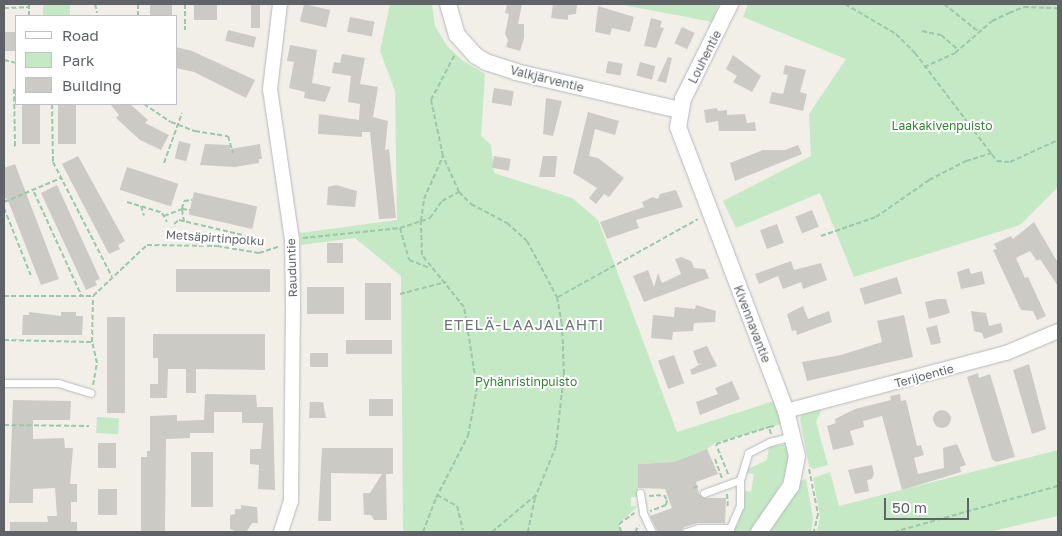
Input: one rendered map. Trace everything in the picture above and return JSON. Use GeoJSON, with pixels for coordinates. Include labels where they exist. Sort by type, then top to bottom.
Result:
{"type":"FeatureCollection","features":[{"type":"Feature","properties":{"kind":"street","name":"Rauduntie"},"geometry":{"type":"LineString","coordinates":[[280,4],[270,89],[292,239],[291,502],[281,532]]}},
{"type":"Feature","properties":{"kind":"street","name":"Valkjärventie"},"geometry":{"type":"LineString","coordinates":[[448,4],[456,35],[470,51],[486,62],[516,72],[679,110]]}},
{"type":"Feature","properties":{"kind":"street","name":"Louhentie"},"geometry":{"type":"LineString","coordinates":[[679,110],[730,4]]}},
{"type":"Feature","properties":{"kind":"street","name":"Kivennavantie"},"geometry":{"type":"LineString","coordinates":[[679,110],[680,138],[786,411],[793,436],[797,461],[794,479],[759,532]]}},
{"type":"Feature","properties":{"kind":"street","name":"Terijoentie"},"geometry":{"type":"LineString","coordinates":[[786,411],[1006,353],[1058,331]]}},
{"type":"Feature","properties":{"kind":"lane"},"geometry":{"type":"LineString","coordinates":[[4,383],[58,383],[92,393]]}},
{"type":"Feature","properties":{"kind":"lane"},"geometry":{"type":"LineString","coordinates":[[686,532],[698,528],[730,528],[740,506],[740,480],[748,453],[770,442],[793,436]]}},
{"type":"Feature","properties":{"kind":"lane"},"geometry":{"type":"LineString","coordinates":[[704,493],[740,480]]}},
{"type":"Feature","properties":{"kind":"lane"},"geometry":{"type":"LineString","coordinates":[[640,495],[643,513],[652,532]]}},
{"type":"Feature","properties":{"kind":"path"},"geometry":{"type":"LineString","coordinates":[[95,4],[97,13]]}},
{"type":"Feature","properties":{"kind":"path"},"geometry":{"type":"LineString","coordinates":[[185,4],[185,30]]}},
{"type":"Feature","properties":{"kind":"path"},"geometry":{"type":"LineString","coordinates":[[845,4],[896,34],[915,53],[997,161],[1010,162],[1058,140]]}},
{"type":"Feature","properties":{"kind":"path"},"geometry":{"type":"LineString","coordinates":[[944,4],[980,32]]}},
{"type":"Feature","properties":{"kind":"path"},"geometry":{"type":"LineString","coordinates":[[4,8],[29,5]]}},
{"type":"Feature","properties":{"kind":"path"},"geometry":{"type":"LineString","coordinates":[[924,67],[958,50],[980,32],[1009,13],[1031,5],[1058,8]]}},
{"type":"Feature","properties":{"kind":"path"},"geometry":{"type":"LineString","coordinates":[[922,31],[940,35],[958,50]]}},
{"type":"Feature","properties":{"kind":"path"},"geometry":{"type":"LineString","coordinates":[[456,53],[449,59],[431,100],[443,156],[459,192],[471,204],[507,223],[527,241],[557,297],[562,324],[564,373],[556,446],[536,495],[528,532]]}},
{"type":"Feature","properties":{"kind":"path"},"geometry":{"type":"LineString","coordinates":[[14,89],[14,148]]}},
{"type":"Feature","properties":{"kind":"path"},"geometry":{"type":"LineString","coordinates":[[52,105],[51,147],[61,178],[112,278]]}},
{"type":"Feature","properties":{"kind":"path"},"geometry":{"type":"LineString","coordinates":[[146,105],[179,125],[228,136],[233,152]]}},
{"type":"Feature","properties":{"kind":"path"},"geometry":{"type":"LineString","coordinates":[[164,163],[182,112]]}},
{"type":"Feature","properties":{"kind":"path"},"geometry":{"type":"LineString","coordinates":[[821,236],[876,217],[929,180],[966,161],[992,153]]}},
{"type":"Feature","properties":{"kind":"path"},"geometry":{"type":"LineString","coordinates":[[424,532],[437,495],[468,436],[477,388],[464,307],[446,282],[430,268],[422,255],[421,221],[424,199],[443,156]]}},
{"type":"Feature","properties":{"kind":"path"},"geometry":{"type":"LineString","coordinates":[[4,202],[34,192],[61,178]]}},
{"type":"Feature","properties":{"kind":"path"},"geometry":{"type":"LineString","coordinates":[[34,192],[82,298]]}},
{"type":"Feature","properties":{"kind":"path","name":"Metsäpirtinpolku"},"geometry":{"type":"LineString","coordinates":[[93,296],[147,244],[217,246],[259,253],[292,239],[400,228],[430,218],[442,201],[459,192]]}},
{"type":"Feature","properties":{"kind":"path"},"geometry":{"type":"LineString","coordinates":[[184,222],[182,209],[184,201],[192,200]]}},
{"type":"Feature","properties":{"kind":"path"},"geometry":{"type":"LineString","coordinates":[[127,202],[164,216],[182,209],[190,210]]}},
{"type":"Feature","properties":{"kind":"path"},"geometry":{"type":"LineString","coordinates":[[141,206],[144,216]]}},
{"type":"Feature","properties":{"kind":"path"},"geometry":{"type":"LineString","coordinates":[[4,208],[31,276]]}},
{"type":"Feature","properties":{"kind":"path"},"geometry":{"type":"LineString","coordinates":[[557,297],[709,213]]}},
{"type":"Feature","properties":{"kind":"path"},"geometry":{"type":"LineString","coordinates":[[164,216],[166,222]]}},
{"type":"Feature","properties":{"kind":"path"},"geometry":{"type":"LineString","coordinates":[[174,224],[179,220],[247,236]]}},
{"type":"Feature","properties":{"kind":"path"},"geometry":{"type":"LineString","coordinates":[[400,228],[409,260],[430,268]]}},
{"type":"Feature","properties":{"kind":"path"},"geometry":{"type":"LineString","coordinates":[[400,294],[446,282]]}},
{"type":"Feature","properties":{"kind":"path"},"geometry":{"type":"LineString","coordinates":[[4,296],[82,298],[93,296],[92,342],[97,363],[92,393]]}},
{"type":"Feature","properties":{"kind":"path"},"geometry":{"type":"LineString","coordinates":[[4,340],[92,342]]}},
{"type":"Feature","properties":{"kind":"path"},"geometry":{"type":"LineString","coordinates":[[4,425],[89,426]]}},
{"type":"Feature","properties":{"kind":"path"},"geometry":{"type":"LineString","coordinates":[[715,480],[722,478],[728,473],[716,444],[769,427]]}},
{"type":"Feature","properties":{"kind":"path"},"geometry":{"type":"LineString","coordinates":[[714,459],[722,478]]}},
{"type":"Feature","properties":{"kind":"path"},"geometry":{"type":"LineString","coordinates":[[693,488],[707,483]]}},
{"type":"Feature","properties":{"kind":"path"},"geometry":{"type":"LineString","coordinates":[[726,485],[728,512]]}},
{"type":"Feature","properties":{"kind":"path"},"geometry":{"type":"LineString","coordinates":[[894,532],[1058,486]]}},
{"type":"Feature","properties":{"kind":"path"},"geometry":{"type":"LineString","coordinates":[[437,495],[457,506],[463,530]]}},
{"type":"Feature","properties":{"kind":"path"},"geometry":{"type":"LineString","coordinates":[[492,532],[536,495]]}},
{"type":"Feature","properties":{"kind":"path"},"geometry":{"type":"LineString","coordinates":[[622,532],[619,527],[622,520],[637,512],[643,513],[664,506],[667,500],[664,496],[640,495]]}},
{"type":"Feature","properties":{"kind":"green space"},"geometry":{"type":"Polygon","coordinates":[[[43,4],[70,4],[70,15],[43,15],[43,4]]]}},
{"type":"Feature","properties":{"kind":"green space","name":"Pyhänristinpuisto"},"geometry":{"type":"Polygon","coordinates":[[[390,4],[432,4],[435,26],[447,46],[463,61],[485,74],[481,136],[491,145],[494,173],[572,198],[598,220],[677,432],[777,400],[785,423],[715,443],[707,449],[674,462],[638,464],[637,497],[631,497],[631,506],[637,506],[638,501],[638,506],[619,523],[620,532],[403,532],[401,276],[355,238],[301,245],[300,233],[397,220],[395,91],[380,51],[390,4]]]}},
{"type":"Feature","properties":{"kind":"green space"},"geometry":{"type":"Polygon","coordinates":[[[618,4],[718,4],[713,22],[618,4]]]}},
{"type":"Feature","properties":{"kind":"green space","name":"Laakakivenpuisto"},"geometry":{"type":"Polygon","coordinates":[[[748,4],[1058,4],[1058,187],[1020,225],[854,277],[820,193],[736,228],[723,201],[811,156],[809,114],[846,59],[743,17],[748,4]]]}},
{"type":"Feature","properties":{"kind":"green space"},"geometry":{"type":"Polygon","coordinates":[[[824,404],[816,422],[828,465],[813,469],[809,466],[800,419],[802,413],[824,404]]]}},
{"type":"Feature","properties":{"kind":"green space"},"geometry":{"type":"Polygon","coordinates":[[[97,417],[119,418],[118,434],[96,433],[97,417]]]}},
{"type":"Feature","properties":{"kind":"green space"},"geometry":{"type":"Polygon","coordinates":[[[788,444],[789,470],[752,532],[731,532],[738,524],[745,491],[751,492],[754,474],[747,473],[748,469],[767,460],[769,447],[788,444]]]}},
{"type":"Feature","properties":{"kind":"green space"},"geometry":{"type":"Polygon","coordinates":[[[1058,450],[1058,516],[988,532],[817,532],[820,516],[813,478],[830,472],[839,506],[1058,450]]]}},
{"type":"Feature","properties":{"kind":"green space"},"geometry":{"type":"Polygon","coordinates":[[[806,479],[813,518],[811,532],[767,532],[798,481],[806,479]]]}},
{"type":"Feature","properties":{"kind":"building"},"geometry":{"type":"Polygon","coordinates":[[[150,4],[172,4],[172,15],[150,15],[150,4]]]}},
{"type":"Feature","properties":{"kind":"building"},"geometry":{"type":"Polygon","coordinates":[[[194,4],[217,4],[217,20],[194,20],[194,4]]]}},
{"type":"Feature","properties":{"kind":"building"},"geometry":{"type":"Polygon","coordinates":[[[251,4],[260,4],[260,28],[251,28],[251,4]]]}},
{"type":"Feature","properties":{"kind":"building"},"geometry":{"type":"Polygon","coordinates":[[[304,4],[330,10],[326,28],[300,22],[304,4]]]}},
{"type":"Feature","properties":{"kind":"building"},"geometry":{"type":"Polygon","coordinates":[[[507,4],[522,4],[518,24],[524,24],[524,38],[520,51],[506,47],[508,40],[505,34],[509,14],[505,13],[507,4]]]}},
{"type":"Feature","properties":{"kind":"building"},"geometry":{"type":"Polygon","coordinates":[[[553,4],[577,5],[576,14],[568,15],[568,20],[551,18],[553,4]]]}},
{"type":"Feature","properties":{"kind":"building"},"geometry":{"type":"Polygon","coordinates":[[[598,6],[634,17],[630,32],[612,28],[610,35],[595,32],[598,6]]]}},
{"type":"Feature","properties":{"kind":"building"},"geometry":{"type":"Polygon","coordinates":[[[350,17],[375,22],[372,36],[347,32],[350,17]]]}},
{"type":"Feature","properties":{"kind":"building"},"geometry":{"type":"Polygon","coordinates":[[[651,18],[662,21],[660,27],[664,28],[656,48],[644,46],[651,18]]]}},
{"type":"Feature","properties":{"kind":"building"},"geometry":{"type":"Polygon","coordinates":[[[682,27],[695,33],[687,49],[674,43],[682,27]]]}},
{"type":"Feature","properties":{"kind":"building"},"geometry":{"type":"Polygon","coordinates":[[[228,30],[256,37],[253,48],[225,41],[228,30]]]}},
{"type":"Feature","properties":{"kind":"building"},"geometry":{"type":"Polygon","coordinates":[[[4,32],[15,32],[15,51],[4,51],[4,32]]]}},
{"type":"Feature","properties":{"kind":"building"},"geometry":{"type":"Polygon","coordinates":[[[290,45],[317,50],[312,83],[331,87],[325,102],[304,98],[305,92],[289,88],[294,62],[287,61],[290,45]]]}},
{"type":"Feature","properties":{"kind":"building"},"geometry":{"type":"Polygon","coordinates":[[[178,48],[192,51],[255,80],[246,98],[194,72],[178,68],[178,48]]]}},
{"type":"Feature","properties":{"kind":"building"},"geometry":{"type":"Polygon","coordinates":[[[342,54],[365,58],[360,84],[378,87],[373,117],[388,121],[385,150],[389,149],[396,218],[379,219],[370,132],[362,132],[362,137],[318,134],[319,114],[359,120],[360,104],[348,102],[351,76],[332,73],[334,62],[340,63],[342,54]]]}},
{"type":"Feature","properties":{"kind":"building"},"geometry":{"type":"Polygon","coordinates":[[[733,55],[761,76],[752,92],[733,82],[737,76],[726,69],[733,55]]]}},
{"type":"Feature","properties":{"kind":"building"},"geometry":{"type":"Polygon","coordinates":[[[668,57],[672,58],[666,83],[657,81],[668,57]]]}},
{"type":"Feature","properties":{"kind":"building"},"geometry":{"type":"Polygon","coordinates":[[[608,61],[623,64],[620,76],[606,73],[608,61]]]}},
{"type":"Feature","properties":{"kind":"building"},"geometry":{"type":"Polygon","coordinates":[[[640,62],[655,66],[652,80],[636,76],[640,62]]]}},
{"type":"Feature","properties":{"kind":"building"},"geometry":{"type":"Polygon","coordinates":[[[785,65],[806,70],[800,92],[807,94],[803,111],[769,103],[772,92],[783,94],[788,75],[783,74],[785,65]]]}},
{"type":"Feature","properties":{"kind":"building"},"geometry":{"type":"Polygon","coordinates":[[[494,88],[514,91],[511,106],[492,103],[494,88]]]}},
{"type":"Feature","properties":{"kind":"building"},"geometry":{"type":"Polygon","coordinates":[[[546,98],[562,101],[553,136],[543,134],[546,98]]]}},
{"type":"Feature","properties":{"kind":"building"},"geometry":{"type":"Polygon","coordinates":[[[22,105],[40,105],[40,144],[22,144],[22,105]]]}},
{"type":"Feature","properties":{"kind":"building"},"geometry":{"type":"Polygon","coordinates":[[[58,105],[76,105],[76,144],[58,144],[58,105]]]}},
{"type":"Feature","properties":{"kind":"building"},"geometry":{"type":"Polygon","coordinates":[[[111,105],[131,105],[148,120],[145,123],[169,135],[161,150],[140,140],[116,118],[119,115],[111,105]]]}},
{"type":"Feature","properties":{"kind":"building"},"geometry":{"type":"Polygon","coordinates":[[[717,108],[718,111],[727,110],[727,115],[745,114],[747,123],[755,122],[756,131],[719,131],[718,121],[706,123],[704,110],[717,108]]]}},
{"type":"Feature","properties":{"kind":"building"},"geometry":{"type":"Polygon","coordinates":[[[588,112],[619,121],[615,135],[595,129],[589,156],[598,158],[624,178],[609,197],[604,194],[596,204],[589,198],[597,188],[573,173],[588,112]]]}},
{"type":"Feature","properties":{"kind":"building"},"geometry":{"type":"Polygon","coordinates":[[[179,141],[191,144],[186,161],[175,158],[179,141]]]}},
{"type":"Feature","properties":{"kind":"building"},"geometry":{"type":"Polygon","coordinates":[[[205,144],[230,145],[230,149],[260,144],[262,159],[259,159],[259,163],[235,167],[200,165],[205,144]]]}},
{"type":"Feature","properties":{"kind":"building"},"geometry":{"type":"Polygon","coordinates":[[[798,145],[802,154],[735,181],[730,163],[763,150],[785,150],[798,145]]]}},
{"type":"Feature","properties":{"kind":"building"},"geometry":{"type":"Polygon","coordinates":[[[78,156],[125,241],[118,245],[120,249],[109,254],[62,164],[78,156]]]}},
{"type":"Feature","properties":{"kind":"building"},"geometry":{"type":"Polygon","coordinates":[[[494,156],[511,159],[509,171],[492,168],[494,156]]]}},
{"type":"Feature","properties":{"kind":"building"},"geometry":{"type":"Polygon","coordinates":[[[543,156],[557,156],[555,177],[539,177],[543,156]]]}},
{"type":"Feature","properties":{"kind":"building"},"geometry":{"type":"Polygon","coordinates":[[[15,164],[59,279],[41,285],[7,198],[4,200],[4,168],[15,164]]]}},
{"type":"Feature","properties":{"kind":"building"},"geometry":{"type":"Polygon","coordinates":[[[127,167],[178,184],[171,207],[120,190],[127,167]]]}},
{"type":"Feature","properties":{"kind":"building"},"geometry":{"type":"Polygon","coordinates":[[[57,185],[100,279],[95,281],[97,285],[86,290],[41,193],[57,185]]]}},
{"type":"Feature","properties":{"kind":"building"},"geometry":{"type":"Polygon","coordinates":[[[336,185],[357,191],[355,207],[327,205],[328,187],[336,185]]]}},
{"type":"Feature","properties":{"kind":"building"},"geometry":{"type":"Polygon","coordinates":[[[676,190],[683,207],[636,220],[639,228],[607,239],[600,222],[644,207],[642,202],[653,197],[658,199],[660,194],[676,190]]]}},
{"type":"Feature","properties":{"kind":"building"},"geometry":{"type":"Polygon","coordinates":[[[194,192],[257,207],[252,229],[189,214],[194,192]]]}},
{"type":"Feature","properties":{"kind":"building"},"geometry":{"type":"Polygon","coordinates":[[[812,210],[819,227],[802,233],[795,217],[812,210]]]}},
{"type":"Feature","properties":{"kind":"building"},"geometry":{"type":"Polygon","coordinates":[[[1034,222],[1058,263],[1058,286],[1040,259],[1037,261],[1030,251],[1016,258],[1025,278],[1028,277],[1046,316],[1037,320],[1033,311],[1021,310],[993,250],[997,249],[994,244],[1011,236],[1013,239],[1034,222]]]}},
{"type":"Feature","properties":{"kind":"building"},"geometry":{"type":"Polygon","coordinates":[[[777,224],[784,243],[767,249],[760,230],[777,224]]]}},
{"type":"Feature","properties":{"kind":"building"},"geometry":{"type":"Polygon","coordinates":[[[327,243],[343,243],[343,263],[327,263],[327,243]]]}},
{"type":"Feature","properties":{"kind":"building"},"geometry":{"type":"Polygon","coordinates":[[[681,257],[691,261],[694,268],[705,269],[709,278],[644,302],[633,276],[648,270],[654,287],[658,273],[662,283],[681,274],[675,259],[681,257]]]}},
{"type":"Feature","properties":{"kind":"building"},"geometry":{"type":"Polygon","coordinates":[[[791,261],[794,270],[821,263],[827,280],[803,289],[801,282],[783,289],[778,276],[759,284],[755,274],[791,261]]]}},
{"type":"Feature","properties":{"kind":"building"},"geometry":{"type":"Polygon","coordinates":[[[969,268],[971,274],[982,271],[985,284],[961,289],[957,272],[969,268]]]}},
{"type":"Feature","properties":{"kind":"building"},"geometry":{"type":"Polygon","coordinates":[[[176,269],[270,269],[270,292],[176,292],[176,269]]]}},
{"type":"Feature","properties":{"kind":"building"},"geometry":{"type":"Polygon","coordinates":[[[897,277],[902,293],[865,305],[860,288],[897,277]]]}},
{"type":"Feature","properties":{"kind":"building"},"geometry":{"type":"Polygon","coordinates":[[[365,283],[391,283],[391,320],[365,320],[365,283]]]}},
{"type":"Feature","properties":{"kind":"building"},"geometry":{"type":"Polygon","coordinates":[[[307,287],[344,287],[344,314],[307,314],[307,287]]]}},
{"type":"Feature","properties":{"kind":"building"},"geometry":{"type":"Polygon","coordinates":[[[946,299],[950,313],[929,319],[925,302],[946,299]]]}},
{"type":"Feature","properties":{"kind":"building"},"geometry":{"type":"Polygon","coordinates":[[[696,305],[716,311],[715,322],[694,323],[693,331],[673,332],[672,340],[651,338],[653,315],[674,317],[675,307],[695,309],[696,305]]]}},
{"type":"Feature","properties":{"kind":"building"},"geometry":{"type":"Polygon","coordinates":[[[803,306],[808,319],[829,311],[832,322],[797,335],[796,330],[792,331],[787,314],[803,306]]]}},
{"type":"Feature","properties":{"kind":"building"},"geometry":{"type":"Polygon","coordinates":[[[971,311],[986,313],[989,326],[1001,323],[1003,332],[984,339],[982,333],[974,331],[971,311]]]}},
{"type":"Feature","properties":{"kind":"building"},"geometry":{"type":"Polygon","coordinates":[[[29,312],[61,316],[61,312],[76,312],[76,316],[83,316],[82,335],[22,335],[23,315],[29,315],[29,312]]]}},
{"type":"Feature","properties":{"kind":"building"},"geometry":{"type":"Polygon","coordinates":[[[904,315],[913,357],[807,381],[802,362],[841,355],[882,342],[877,321],[904,315]]]}},
{"type":"Feature","properties":{"kind":"building"},"geometry":{"type":"Polygon","coordinates":[[[107,317],[125,317],[125,413],[107,413],[107,317]]]}},
{"type":"Feature","properties":{"kind":"building"},"geometry":{"type":"Polygon","coordinates":[[[937,325],[941,343],[931,345],[926,328],[937,325]]]}},
{"type":"Feature","properties":{"kind":"building"},"geometry":{"type":"Polygon","coordinates":[[[153,334],[265,334],[265,370],[196,369],[196,393],[186,393],[186,369],[168,369],[167,398],[150,398],[150,384],[158,384],[158,358],[153,358],[153,334]]]}},
{"type":"Feature","properties":{"kind":"building"},"geometry":{"type":"Polygon","coordinates":[[[346,340],[392,340],[392,354],[346,354],[346,340]]]}},
{"type":"Feature","properties":{"kind":"building"},"geometry":{"type":"Polygon","coordinates":[[[707,346],[717,366],[692,375],[690,370],[702,363],[698,364],[693,351],[707,346]]]}},
{"type":"Feature","properties":{"kind":"building"},"geometry":{"type":"Polygon","coordinates":[[[310,353],[328,353],[328,367],[310,367],[310,353]]]}},
{"type":"Feature","properties":{"kind":"building"},"geometry":{"type":"Polygon","coordinates":[[[674,355],[684,383],[668,389],[658,361],[674,355]]]}},
{"type":"Feature","properties":{"kind":"building"},"geometry":{"type":"Polygon","coordinates":[[[1029,364],[1046,429],[1032,434],[1013,370],[1029,364]]]}},
{"type":"Feature","properties":{"kind":"building"},"geometry":{"type":"Polygon","coordinates":[[[978,373],[979,378],[990,374],[1015,457],[996,462],[992,459],[967,377],[978,373]]]}},
{"type":"Feature","properties":{"kind":"building"},"geometry":{"type":"Polygon","coordinates":[[[732,381],[740,399],[700,415],[696,402],[718,394],[715,388],[732,381]]]}},
{"type":"Feature","properties":{"kind":"building"},"geometry":{"type":"Polygon","coordinates":[[[205,394],[256,395],[257,407],[273,407],[275,490],[258,489],[259,465],[250,464],[250,449],[261,449],[263,423],[242,423],[242,412],[214,412],[214,433],[190,433],[190,438],[166,439],[165,532],[141,532],[141,457],[147,457],[147,451],[150,451],[150,416],[177,415],[177,421],[204,420],[205,394]]]}},
{"type":"Feature","properties":{"kind":"building"},"geometry":{"type":"Polygon","coordinates":[[[900,394],[901,401],[906,400],[917,446],[921,445],[924,455],[914,458],[918,474],[944,468],[943,448],[957,444],[966,465],[960,467],[961,472],[902,490],[882,416],[863,421],[864,427],[850,431],[854,445],[833,450],[827,426],[836,423],[835,419],[855,409],[891,400],[890,396],[900,394]]]}},
{"type":"Feature","properties":{"kind":"building"},"geometry":{"type":"Polygon","coordinates":[[[369,399],[393,399],[393,416],[369,416],[369,399]]]}},
{"type":"Feature","properties":{"kind":"building"},"geometry":{"type":"Polygon","coordinates":[[[13,400],[71,401],[70,420],[33,420],[33,439],[64,438],[65,448],[73,448],[70,484],[77,484],[77,502],[71,502],[71,522],[77,522],[77,532],[10,532],[10,522],[48,522],[47,516],[57,516],[55,488],[33,489],[33,503],[9,503],[13,400]]]}},
{"type":"Feature","properties":{"kind":"building"},"geometry":{"type":"Polygon","coordinates":[[[310,402],[323,402],[326,418],[309,418],[310,402]]]}},
{"type":"Feature","properties":{"kind":"building"},"geometry":{"type":"Polygon","coordinates":[[[942,410],[948,413],[951,419],[948,425],[942,428],[936,425],[933,419],[936,413],[942,410]]]}},
{"type":"Feature","properties":{"kind":"building"},"geometry":{"type":"Polygon","coordinates":[[[98,443],[116,443],[116,468],[98,468],[98,443]]]}},
{"type":"Feature","properties":{"kind":"building"},"geometry":{"type":"Polygon","coordinates":[[[322,448],[393,448],[393,474],[386,474],[387,520],[374,520],[371,515],[364,515],[363,493],[370,493],[382,474],[331,473],[331,521],[318,521],[322,448]]]}},
{"type":"Feature","properties":{"kind":"building"},"geometry":{"type":"Polygon","coordinates":[[[707,449],[718,474],[696,482],[699,494],[704,498],[726,498],[725,523],[698,523],[684,527],[681,532],[658,532],[650,516],[672,508],[665,489],[638,488],[638,464],[674,462],[707,449]]]}},
{"type":"Feature","properties":{"kind":"building"},"geometry":{"type":"Polygon","coordinates":[[[191,452],[213,452],[213,507],[191,507],[191,452]]]}},
{"type":"Feature","properties":{"kind":"building"},"geometry":{"type":"Polygon","coordinates":[[[872,465],[874,474],[872,479],[867,480],[869,491],[855,494],[848,470],[872,465]]]}},
{"type":"Feature","properties":{"kind":"building"},"geometry":{"type":"Polygon","coordinates":[[[98,489],[117,489],[117,515],[98,515],[98,489]]]}},
{"type":"Feature","properties":{"kind":"building"},"geometry":{"type":"Polygon","coordinates":[[[241,505],[257,507],[258,523],[252,523],[247,531],[235,531],[230,529],[230,515],[235,514],[235,509],[241,509],[241,505]]]}},
{"type":"Feature","properties":{"kind":"district","name":"ETELÄ-LAAJALAHTI"},"geometry":{"type":"Point","coordinates":[524,325]}}]}
